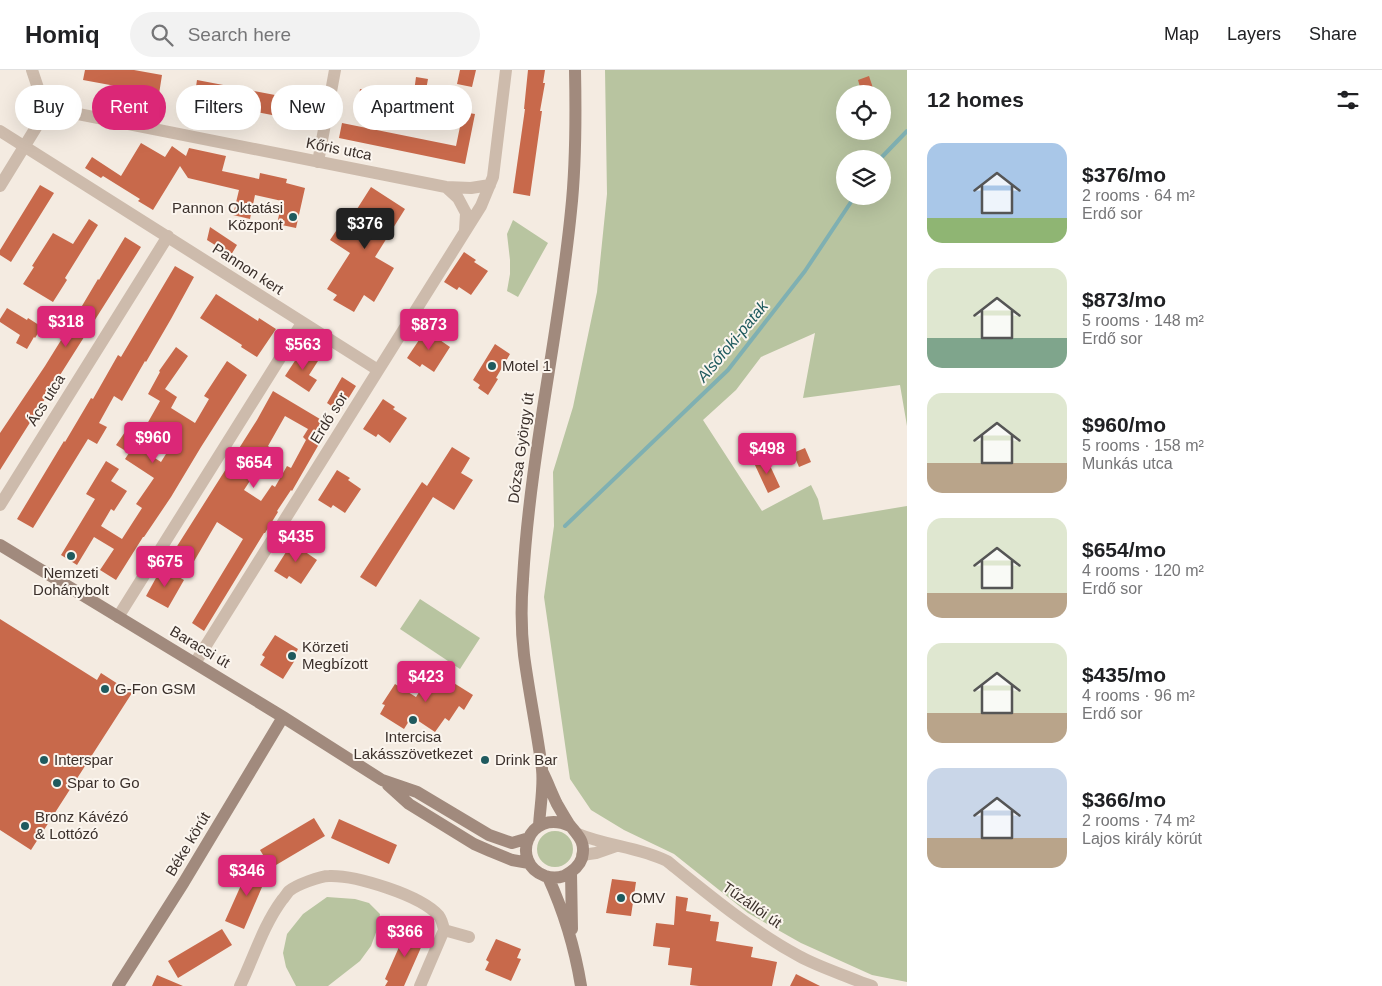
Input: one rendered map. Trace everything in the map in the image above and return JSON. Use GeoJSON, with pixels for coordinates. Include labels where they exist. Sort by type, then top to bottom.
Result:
{"type":"FeatureCollection","features":[{"type":"Feature","properties":{"kind":"street"},"geometry":{"type":"LineString","coordinates":[[32,70],[37,85]]}},
{"type":"Feature","properties":{"kind":"street"},"geometry":{"type":"LineString","coordinates":[[318,162],[335,70]]}},
{"type":"Feature","properties":{"kind":"street","name":"Erdő sor"},"geometry":{"type":"LineString","coordinates":[[194,663],[481,206],[493,176],[506,70]]}},
{"type":"Feature","properties":{"kind":"street","name":"Dózsa György út"},"geometry":{"type":"LineString","coordinates":[[539,826],[542,771],[524,656],[521,619],[523,579],[536,451],[572,210],[576,103],[575,70]]}},
{"type":"Feature","properties":{"kind":"street","name":"Kőris utca"},"geometry":{"type":"LineString","coordinates":[[82,115],[446,187],[471,188],[490,185]]}},
{"type":"Feature","properties":{"kind":"street"},"geometry":{"type":"LineString","coordinates":[[0,186],[35,130]]}},
{"type":"Feature","properties":{"kind":"street","name":"Pannon kert"},"geometry":{"type":"LineString","coordinates":[[0,131],[378,370]]}},
{"type":"Feature","properties":{"kind":"street"},"geometry":{"type":"LineString","coordinates":[[446,187],[458,198],[466,213],[465,230]]}},
{"type":"Feature","properties":{"kind":"street","name":"Ács utca"},"geometry":{"type":"LineString","coordinates":[[0,505],[168,236]]}},
{"type":"Feature","properties":{"kind":"street"},"geometry":{"type":"LineString","coordinates":[[118,617],[302,323]]}},
{"type":"Feature","properties":{"kind":"street","name":"Baracsi út"},"geometry":{"type":"LineString","coordinates":[[0,545],[283,717],[382,780],[409,804],[474,844],[512,860],[530,863]]}},
{"type":"Feature","properties":{"kind":"street","name":"Béke körút"},"geometry":{"type":"LineString","coordinates":[[118,986],[184,882],[283,717]]}},
{"type":"Feature","properties":{"kind":"street","name":"Dózsa György út"},"geometry":{"type":"LineString","coordinates":[[542,771],[557,804],[574,830]]}},
{"type":"Feature","properties":{"kind":"street","name":"Baracsi út"},"geometry":{"type":"LineString","coordinates":[[382,780],[417,792],[488,835],[512,842],[528,838]]}},
{"type":"Feature","properties":{"kind":"street"},"geometry":{"type":"LineString","coordinates":[[546,822],[562,822],[574,830],[582,844],[580,862],[571,872],[560,878],[548,878],[537,872],[526,855],[528,838],[539,826],[546,822]]}},
{"type":"Feature","properties":{"kind":"street","name":"Tűzállói út"},"geometry":{"type":"LineString","coordinates":[[574,830],[595,841],[633,848],[658,856],[742,920],[780,945],[801,957],[863,984],[872,986]]}},
{"type":"Feature","properties":{"kind":"street","name":"Tűzállói út"},"geometry":{"type":"LineString","coordinates":[[582,855],[618,846]]}},
{"type":"Feature","properties":{"kind":"street"},"geometry":{"type":"LineString","coordinates":[[571,872],[572,944]]}},
{"type":"Feature","properties":{"kind":"street"},"geometry":{"type":"LineString","coordinates":[[240,986],[272,914],[290,890],[311,880],[326,876],[358,879],[414,898],[440,917],[444,930],[420,986]]}},
{"type":"Feature","properties":{"kind":"street"},"geometry":{"type":"LineString","coordinates":[[548,878],[555,891],[572,944],[582,986]]}},
{"type":"Feature","properties":{"kind":"street"},"geometry":{"type":"LineString","coordinates":[[444,930],[469,937]]}},
{"type":"Feature","properties":{"kind":"green space"},"geometry":{"type":"Polygon","coordinates":[[[605,70],[907,70],[907,426],[900,385],[803,398],[815,333],[761,357],[736,390],[703,420],[762,511],[811,485],[818,499],[823,520],[907,506],[907,982],[872,975],[801,943],[748,913],[674,854],[624,830],[591,810],[570,779],[544,597],[554,526],[553,472],[573,407],[597,292],[607,194],[605,70]]]}},
{"type":"Feature","properties":{"kind":"green space"},"geometry":{"type":"Polygon","coordinates":[[[513,220],[548,243],[518,297],[507,291],[510,260],[507,234],[513,220]]]}},
{"type":"Feature","properties":{"kind":"green space"},"geometry":{"type":"Polygon","coordinates":[[[420,599],[480,638],[460,669],[400,629],[420,599]]]}},
{"type":"Feature","properties":{"kind":"green space"},"geometry":{"type":"Polygon","coordinates":[[[555,831],[567,837],[573,849],[567,861],[555,867],[543,861],[537,849],[543,837],[555,831]]]}},
{"type":"Feature","properties":{"kind":"green space"},"geometry":{"type":"Polygon","coordinates":[[[327,897],[355,899],[369,903],[380,914],[378,927],[371,946],[360,961],[328,986],[296,986],[286,967],[283,953],[287,934],[303,914],[327,897]]]}},
{"type":"Feature","properties":{"kind":"building"},"geometry":{"type":"Polygon","coordinates":[[[85,70],[134,70],[162,75],[160,85],[110,85],[83,80],[85,70]]]}},
{"type":"Feature","properties":{"kind":"building"},"geometry":{"type":"Polygon","coordinates":[[[460,70],[476,70],[472,87],[472,85],[457,84],[460,70]]]}},
{"type":"Feature","properties":{"kind":"building"},"geometry":{"type":"Polygon","coordinates":[[[528,70],[545,70],[543,83],[545,83],[540,111],[542,111],[530,196],[513,193],[525,109],[528,70]]]}},
{"type":"Feature","properties":{"kind":"building"},"geometry":{"type":"Polygon","coordinates":[[[869,76],[872,85],[859,85],[858,80],[869,76]]]}},
{"type":"Feature","properties":{"kind":"building"},"geometry":{"type":"Polygon","coordinates":[[[416,77],[428,79],[427,85],[415,85],[416,77]]]}},
{"type":"Feature","properties":{"kind":"building"},"geometry":{"type":"Polygon","coordinates":[[[197,80],[223,85],[196,85],[197,80]]]}},
{"type":"Feature","properties":{"kind":"building"},"geometry":{"type":"Polygon","coordinates":[[[261,92],[271,94],[271,115],[261,113],[261,92]]]}},
{"type":"Feature","properties":{"kind":"building"},"geometry":{"type":"Polygon","coordinates":[[[472,114],[475,114],[472,129],[472,114]]]}},
{"type":"Feature","properties":{"kind":"building"},"geometry":{"type":"Polygon","coordinates":[[[343,123],[353,125],[353,130],[377,130],[456,146],[459,130],[472,130],[465,164],[339,138],[341,130],[343,130],[343,123]]]}},
{"type":"Feature","properties":{"kind":"building"},"geometry":{"type":"Polygon","coordinates":[[[141,143],[165,157],[172,146],[186,156],[189,148],[226,156],[222,171],[259,179],[260,173],[287,179],[286,183],[305,188],[296,228],[277,224],[282,201],[255,195],[250,219],[233,215],[239,190],[188,178],[180,166],[153,210],[138,201],[140,199],[103,176],[101,178],[85,168],[92,157],[121,176],[141,143]]]}},
{"type":"Feature","properties":{"kind":"building"},"geometry":{"type":"Polygon","coordinates":[[[40,185],[54,193],[11,262],[0,255],[0,250],[40,185]]]}},
{"type":"Feature","properties":{"kind":"building"},"geometry":{"type":"Polygon","coordinates":[[[371,187],[405,209],[375,257],[394,268],[374,302],[364,295],[354,312],[333,300],[337,295],[327,289],[350,253],[330,240],[340,225],[345,228],[371,187]]]}},
{"type":"Feature","properties":{"kind":"building"},"geometry":{"type":"Polygon","coordinates":[[[89,219],[98,225],[65,278],[67,280],[53,302],[23,284],[53,233],[73,244],[89,219]]]}},
{"type":"Feature","properties":{"kind":"building"},"geometry":{"type":"Polygon","coordinates":[[[210,227],[237,245],[231,255],[207,240],[210,227]]]}},
{"type":"Feature","properties":{"kind":"building"},"geometry":{"type":"Polygon","coordinates":[[[125,237],[141,247],[0,470],[0,433],[45,366],[125,237]]]}},
{"type":"Feature","properties":{"kind":"building"},"geometry":{"type":"Polygon","coordinates":[[[464,252],[476,260],[474,262],[488,271],[471,295],[459,287],[457,290],[444,282],[464,252]]]}},
{"type":"Feature","properties":{"kind":"building"},"geometry":{"type":"Polygon","coordinates":[[[175,266],[194,277],[122,401],[114,396],[99,423],[107,427],[97,444],[88,439],[33,528],[17,519],[91,398],[93,399],[118,355],[121,357],[175,266]]]}},
{"type":"Feature","properties":{"kind":"building"},"geometry":{"type":"Polygon","coordinates":[[[216,294],[258,321],[259,318],[276,329],[257,357],[200,318],[216,294]]]}},
{"type":"Feature","properties":{"kind":"building"},"geometry":{"type":"Polygon","coordinates":[[[7,308],[42,327],[27,349],[16,343],[20,335],[0,322],[7,308]]]}},
{"type":"Feature","properties":{"kind":"building"},"geometry":{"type":"Polygon","coordinates":[[[427,328],[450,347],[434,372],[422,364],[420,367],[407,358],[427,328]]]}},
{"type":"Feature","properties":{"kind":"building","name":"Motel 1"},"geometry":{"type":"Polygon","coordinates":[[[495,344],[510,354],[488,395],[478,388],[480,385],[473,380],[495,344]]]}},
{"type":"Feature","properties":{"kind":"building"},"geometry":{"type":"Polygon","coordinates":[[[176,347],[188,356],[165,389],[177,397],[171,408],[195,423],[209,399],[204,396],[227,361],[247,375],[171,497],[116,580],[100,570],[114,549],[94,537],[77,565],[61,555],[95,499],[86,494],[106,461],[119,469],[111,481],[127,491],[114,511],[111,509],[101,526],[122,539],[142,508],[136,504],[154,478],[125,459],[129,453],[116,445],[125,432],[136,439],[145,423],[147,424],[160,401],[148,394],[159,371],[176,347]],[[162,423],[144,451],[161,462],[179,433],[162,423]]]}},
{"type":"Feature","properties":{"kind":"building"},"geometry":{"type":"Polygon","coordinates":[[[302,350],[318,361],[309,375],[317,380],[309,392],[285,376],[302,350]]]}},
{"type":"Feature","properties":{"kind":"building"},"geometry":{"type":"Polygon","coordinates":[[[342,377],[356,386],[340,412],[327,403],[342,377]]]}},
{"type":"Feature","properties":{"kind":"building"},"geometry":{"type":"Polygon","coordinates":[[[273,391],[330,425],[292,491],[277,511],[204,631],[192,623],[243,539],[217,522],[193,563],[174,551],[257,420],[273,391]],[[285,416],[268,446],[272,449],[244,490],[261,501],[272,485],[275,487],[287,466],[291,468],[306,440],[303,437],[308,429],[285,416]]]}},
{"type":"Feature","properties":{"kind":"building"},"geometry":{"type":"Polygon","coordinates":[[[383,399],[395,407],[393,409],[407,418],[390,443],[378,434],[376,437],[363,429],[383,399]]]}},
{"type":"Feature","properties":{"kind":"building"},"geometry":{"type":"Polygon","coordinates":[[[452,447],[470,458],[461,473],[473,480],[454,510],[433,497],[376,587],[360,577],[422,482],[427,486],[452,447]]]}},
{"type":"Feature","properties":{"kind":"building"},"geometry":{"type":"Polygon","coordinates":[[[805,448],[811,462],[799,467],[793,453],[805,448]]]}},
{"type":"Feature","properties":{"kind":"building"},"geometry":{"type":"Polygon","coordinates":[[[766,457],[780,487],[768,493],[754,463],[766,457]]]}},
{"type":"Feature","properties":{"kind":"building"},"geometry":{"type":"Polygon","coordinates":[[[337,470],[350,478],[348,480],[361,489],[345,513],[333,505],[331,508],[318,500],[337,470]]]}},
{"type":"Feature","properties":{"kind":"building"},"geometry":{"type":"Polygon","coordinates":[[[293,541],[305,548],[304,551],[317,560],[301,584],[289,576],[287,579],[274,571],[293,541]]]}},
{"type":"Feature","properties":{"kind":"building"},"geometry":{"type":"Polygon","coordinates":[[[162,567],[184,580],[168,608],[146,596],[162,567]]]}},
{"type":"Feature","properties":{"kind":"building","name":"Interspar"},"geometry":{"type":"Polygon","coordinates":[[[0,619],[97,680],[101,673],[132,693],[31,850],[0,830],[0,619]]]}},
{"type":"Feature","properties":{"kind":"building"},"geometry":{"type":"Polygon","coordinates":[[[275,635],[298,649],[293,658],[295,660],[283,679],[260,665],[265,657],[262,655],[275,635]]]}},
{"type":"Feature","properties":{"kind":"building"},"geometry":{"type":"Polygon","coordinates":[[[433,670],[473,695],[464,710],[459,706],[449,721],[445,718],[435,732],[417,720],[414,725],[409,721],[404,729],[380,714],[385,705],[382,704],[395,684],[416,697],[433,670]]]}},
{"type":"Feature","properties":{"kind":"building"},"geometry":{"type":"Polygon","coordinates":[[[314,818],[325,836],[271,868],[260,850],[314,818]]]}},
{"type":"Feature","properties":{"kind":"building"},"geometry":{"type":"Polygon","coordinates":[[[339,819],[397,845],[389,864],[331,838],[339,819]]]}},
{"type":"Feature","properties":{"kind":"building"},"geometry":{"type":"Polygon","coordinates":[[[250,865],[268,873],[244,929],[225,921],[250,865]]]}},
{"type":"Feature","properties":{"kind":"building","name":"OMV"},"geometry":{"type":"Polygon","coordinates":[[[612,879],[636,882],[631,916],[606,913],[612,879]]]}},
{"type":"Feature","properties":{"kind":"building"},"geometry":{"type":"Polygon","coordinates":[[[676,896],[688,898],[686,911],[711,915],[710,921],[719,922],[716,941],[753,947],[751,957],[777,962],[772,986],[690,985],[692,968],[668,965],[670,948],[653,946],[656,923],[674,925],[676,896]]]}},
{"type":"Feature","properties":{"kind":"building"},"geometry":{"type":"Polygon","coordinates":[[[411,927],[427,934],[404,986],[385,986],[388,981],[385,979],[403,938],[406,939],[411,927]]]}},
{"type":"Feature","properties":{"kind":"building"},"geometry":{"type":"Polygon","coordinates":[[[222,929],[232,945],[178,978],[168,961],[222,929]]]}},
{"type":"Feature","properties":{"kind":"building"},"geometry":{"type":"Polygon","coordinates":[[[496,939],[521,949],[517,958],[521,959],[511,981],[485,970],[489,962],[486,960],[496,939]]]}},
{"type":"Feature","properties":{"kind":"building"},"geometry":{"type":"Polygon","coordinates":[[[796,974],[820,986],[790,986],[796,974]]]}},
{"type":"Feature","properties":{"kind":"building"},"geometry":{"type":"Polygon","coordinates":[[[157,975],[183,986],[152,986],[157,975]]]}},
{"type":"Feature","properties":{"kind":"waterway","name":"Alsófoki-patak"},"geometry":{"type":"LineString","coordinates":[[889,150],[907,131]]}},
{"type":"Feature","properties":{"kind":"waterway","name":"Alsófoki-patak"},"geometry":{"type":"LineString","coordinates":[[565,526],[728,370],[805,271],[849,205]]}},
{"type":"Feature","properties":{"kind":"place","name":"Pannon Oktatási Központ"},"geometry":{"type":"Point","coordinates":[293,217]}},
{"type":"Feature","properties":{"kind":"place","name":"Motel 1"},"geometry":{"type":"Point","coordinates":[492,366]}},
{"type":"Feature","properties":{"kind":"place","name":"Nemzeti Dohánybolt"},"geometry":{"type":"Point","coordinates":[71,556]}},
{"type":"Feature","properties":{"kind":"place","name":"Körzeti Megbízott"},"geometry":{"type":"Point","coordinates":[292,656]}},
{"type":"Feature","properties":{"kind":"place","name":"G-Fon GSM"},"geometry":{"type":"Point","coordinates":[105,689]}},
{"type":"Feature","properties":{"kind":"place","name":"Intercisa Lakásszövetkezet"},"geometry":{"type":"Point","coordinates":[413,720]}},
{"type":"Feature","properties":{"kind":"place","name":"Interspar"},"geometry":{"type":"Point","coordinates":[44,760]}},
{"type":"Feature","properties":{"kind":"place","name":"Drink Bar"},"geometry":{"type":"Point","coordinates":[485,760]}},
{"type":"Feature","properties":{"kind":"place","name":"Spar to Go"},"geometry":{"type":"Point","coordinates":[57,783]}},
{"type":"Feature","properties":{"kind":"place","name":"Bronz Kávézó & Lottózó"},"geometry":{"type":"Point","coordinates":[25,826]}},
{"type":"Feature","properties":{"kind":"place","name":"OMV"},"geometry":{"type":"Point","coordinates":[621,898]}}]}
